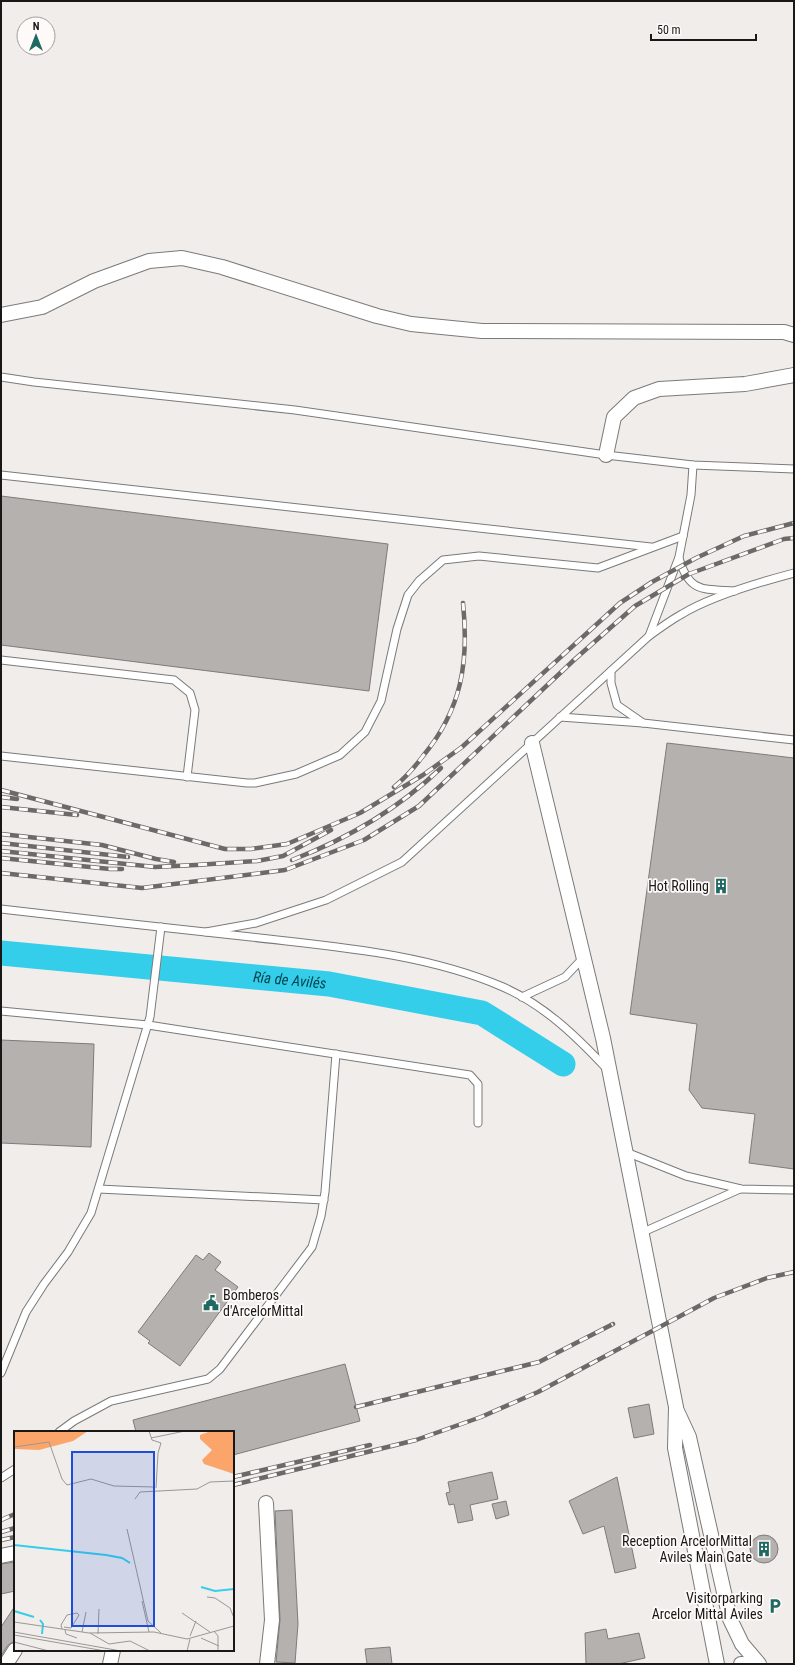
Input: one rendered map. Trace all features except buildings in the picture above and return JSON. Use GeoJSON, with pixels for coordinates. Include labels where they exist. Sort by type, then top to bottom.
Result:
{"type":"FeatureCollection","features":[{"type":"Feature","properties":{"kind":"street"},"geometry":{"type":"LineString","coordinates":[[1,315],[42,308],[94,281],[149,261],[182,258],[222,267],[377,316],[411,324],[482,331],[784,332],[794,335]]}},
{"type":"Feature","properties":{"kind":"street"},"geometry":{"type":"LineString","coordinates":[[606,455],[614,417],[634,398],[659,389],[745,384],[794,375]]}},
{"type":"Feature","properties":{"kind":"street"},"geometry":{"type":"LineString","coordinates":[[532,743],[584,957],[610,1072],[676,1407],[689,1437],[730,1619],[742,1644],[759,1664]]}},
{"type":"Feature","properties":{"kind":"street"},"geometry":{"type":"LineString","coordinates":[[676,1407],[675,1448],[716,1664]]}},
{"type":"Feature","properties":{"kind":"street"},"geometry":{"type":"LineString","coordinates":[[266,1503],[272,1620],[267,1664]]}},
{"type":"Feature","properties":{"kind":"street"},"geometry":{"type":"LineString","coordinates":[[1,1556],[14,1553]]}},
{"type":"Feature","properties":{"kind":"street"},"geometry":{"type":"LineString","coordinates":[[6,1664],[14,1651]]}},
{"type":"Feature","properties":{"kind":"street"},"geometry":{"type":"LineString","coordinates":[[110,1664],[113,1651]]}},
{"type":"Feature","properties":{"kind":"lane"},"geometry":{"type":"LineString","coordinates":[[1,377],[34,382],[295,410],[606,455],[693,465],[794,469]]}},
{"type":"Feature","properties":{"kind":"lane"},"geometry":{"type":"LineString","coordinates":[[649,636],[679,557],[691,494],[693,465]]}},
{"type":"Feature","properties":{"kind":"lane"},"geometry":{"type":"LineString","coordinates":[[1,476],[653,548]]}},
{"type":"Feature","properties":{"kind":"lane"},"geometry":{"type":"LineString","coordinates":[[1,756],[187,777],[255,783],[296,774],[340,755],[365,732],[381,700],[397,629],[408,595],[419,581],[444,560],[479,556],[598,568],[683,536]]}},
{"type":"Feature","properties":{"kind":"lane"},"geometry":{"type":"LineString","coordinates":[[679,557],[685,576],[699,588],[737,591]]}},
{"type":"Feature","properties":{"kind":"lane"},"geometry":{"type":"LineString","coordinates":[[206,932],[256,923],[326,900],[402,862],[649,636],[683,613],[737,591],[794,573]]}},
{"type":"Feature","properties":{"kind":"lane"},"geometry":{"type":"LineString","coordinates":[[1,660],[174,680],[190,693],[195,710],[187,777]]}},
{"type":"Feature","properties":{"kind":"lane"},"geometry":{"type":"LineString","coordinates":[[611,671],[611,683],[617,706],[643,723]]}},
{"type":"Feature","properties":{"kind":"lane"},"geometry":{"type":"LineString","coordinates":[[560,717],[643,723],[794,740]]}},
{"type":"Feature","properties":{"kind":"lane"},"geometry":{"type":"LineString","coordinates":[[1,909],[322,945],[434,963],[503,987],[538,1006],[580,1040],[610,1072]]}},
{"type":"Feature","properties":{"kind":"lane"},"geometry":{"type":"LineString","coordinates":[[1,1373],[26,1312],[44,1284],[68,1252],[91,1213],[150,1017],[161,927]]}},
{"type":"Feature","properties":{"kind":"lane"},"geometry":{"type":"LineString","coordinates":[[522,997],[565,977],[584,957]]}},
{"type":"Feature","properties":{"kind":"lane"},"geometry":{"type":"LineString","coordinates":[[1,1011],[148,1025],[470,1075],[478,1084],[478,1123]]}},
{"type":"Feature","properties":{"kind":"lane"},"geometry":{"type":"LineString","coordinates":[[60,1431],[74,1421],[111,1401],[208,1379],[220,1370],[312,1247],[324,1200],[336,1054]]}},
{"type":"Feature","properties":{"kind":"lane"},"geometry":{"type":"LineString","coordinates":[[625,1152],[686,1176],[741,1189],[794,1190]]}},
{"type":"Feature","properties":{"kind":"lane"},"geometry":{"type":"LineString","coordinates":[[99,1188],[324,1200]]}},
{"type":"Feature","properties":{"kind":"lane"},"geometry":{"type":"LineString","coordinates":[[641,1233],[741,1189]]}},
{"type":"Feature","properties":{"kind":"lane"},"geometry":{"type":"LineString","coordinates":[[1,1478],[14,1471]]}},
{"type":"Feature","properties":{"kind":"waterway","name":"Ría de Avilés"},"geometry":{"type":"LineString","coordinates":[[1,953],[329,984],[482,1013],[563,1064]]}},
{"type":"Feature","properties":{"kind":"railway"},"geometry":{"type":"LineString","coordinates":[[1,790],[225,849],[251,849],[287,844],[360,813],[423,775],[462,747],[620,603],[652,582],[696,558],[744,536],[794,523]]}},
{"type":"Feature","properties":{"kind":"railway"},"geometry":{"type":"LineString","coordinates":[[1,873],[142,888],[285,870],[364,840],[419,806],[574,660],[635,606],[689,574],[784,539],[794,538]]}},
{"type":"Feature","properties":{"kind":"railway"},"geometry":{"type":"LineString","coordinates":[[394,787],[413,769],[447,721],[460,684],[463,665],[465,645],[463,603]]}},
{"type":"Feature","properties":{"kind":"railway"},"geometry":{"type":"LineString","coordinates":[[292,860],[332,843],[371,822],[407,797],[441,768]]}},
{"type":"Feature","properties":{"kind":"railway"},"geometry":{"type":"LineString","coordinates":[[1,797],[17,799]]}},
{"type":"Feature","properties":{"kind":"railway"},"geometry":{"type":"LineString","coordinates":[[1,807],[77,815]]}},
{"type":"Feature","properties":{"kind":"railway"},"geometry":{"type":"LineString","coordinates":[[1,851],[155,867],[196,865],[257,861],[283,856],[331,830]]}},
{"type":"Feature","properties":{"kind":"railway"},"geometry":{"type":"LineString","coordinates":[[1,834],[102,845],[156,859],[174,862]]}},
{"type":"Feature","properties":{"kind":"railway"},"geometry":{"type":"LineString","coordinates":[[1,843],[128,857]]}},
{"type":"Feature","properties":{"kind":"railway"},"geometry":{"type":"LineString","coordinates":[[1,858],[122,869]]}},
{"type":"Feature","properties":{"kind":"railway"},"geometry":{"type":"LineString","coordinates":[[234,1485],[416,1440],[481,1417],[538,1392],[714,1298],[767,1278],[794,1272]]}},
{"type":"Feature","properties":{"kind":"railway"},"geometry":{"type":"LineString","coordinates":[[356,1407],[539,1362],[613,1324]]}},
{"type":"Feature","properties":{"kind":"railway"},"geometry":{"type":"LineString","coordinates":[[234,1477],[370,1445]]}},
{"type":"Feature","properties":{"kind":"railway"},"geometry":{"type":"LineString","coordinates":[[1,1520],[14,1514]]}},
{"type":"Feature","properties":{"kind":"railway"},"geometry":{"type":"LineString","coordinates":[[1,1532],[14,1528]]}},
{"type":"Feature","properties":{"kind":"railway"},"geometry":{"type":"LineString","coordinates":[[1,1540],[14,1537]]}},
{"type":"Feature","properties":{"kind":"place","name":"Hot Rolling"},"geometry":{"type":"Point","coordinates":[721,886]}},
{"type":"Feature","properties":{"kind":"place","name":"Bomberos d'ArcelorMittal"},"geometry":{"type":"Point","coordinates":[211,1303]}},
{"type":"Feature","properties":{"kind":"place","name":"Reception ArcelorMittal Aviles Main Gate"},"geometry":{"type":"Point","coordinates":[764,1549]}},
{"type":"Feature","properties":{"kind":"place","name":"Visitorparking Arcelor Mittal Aviles"},"geometry":{"type":"Point","coordinates":[775,1606]}}]}
